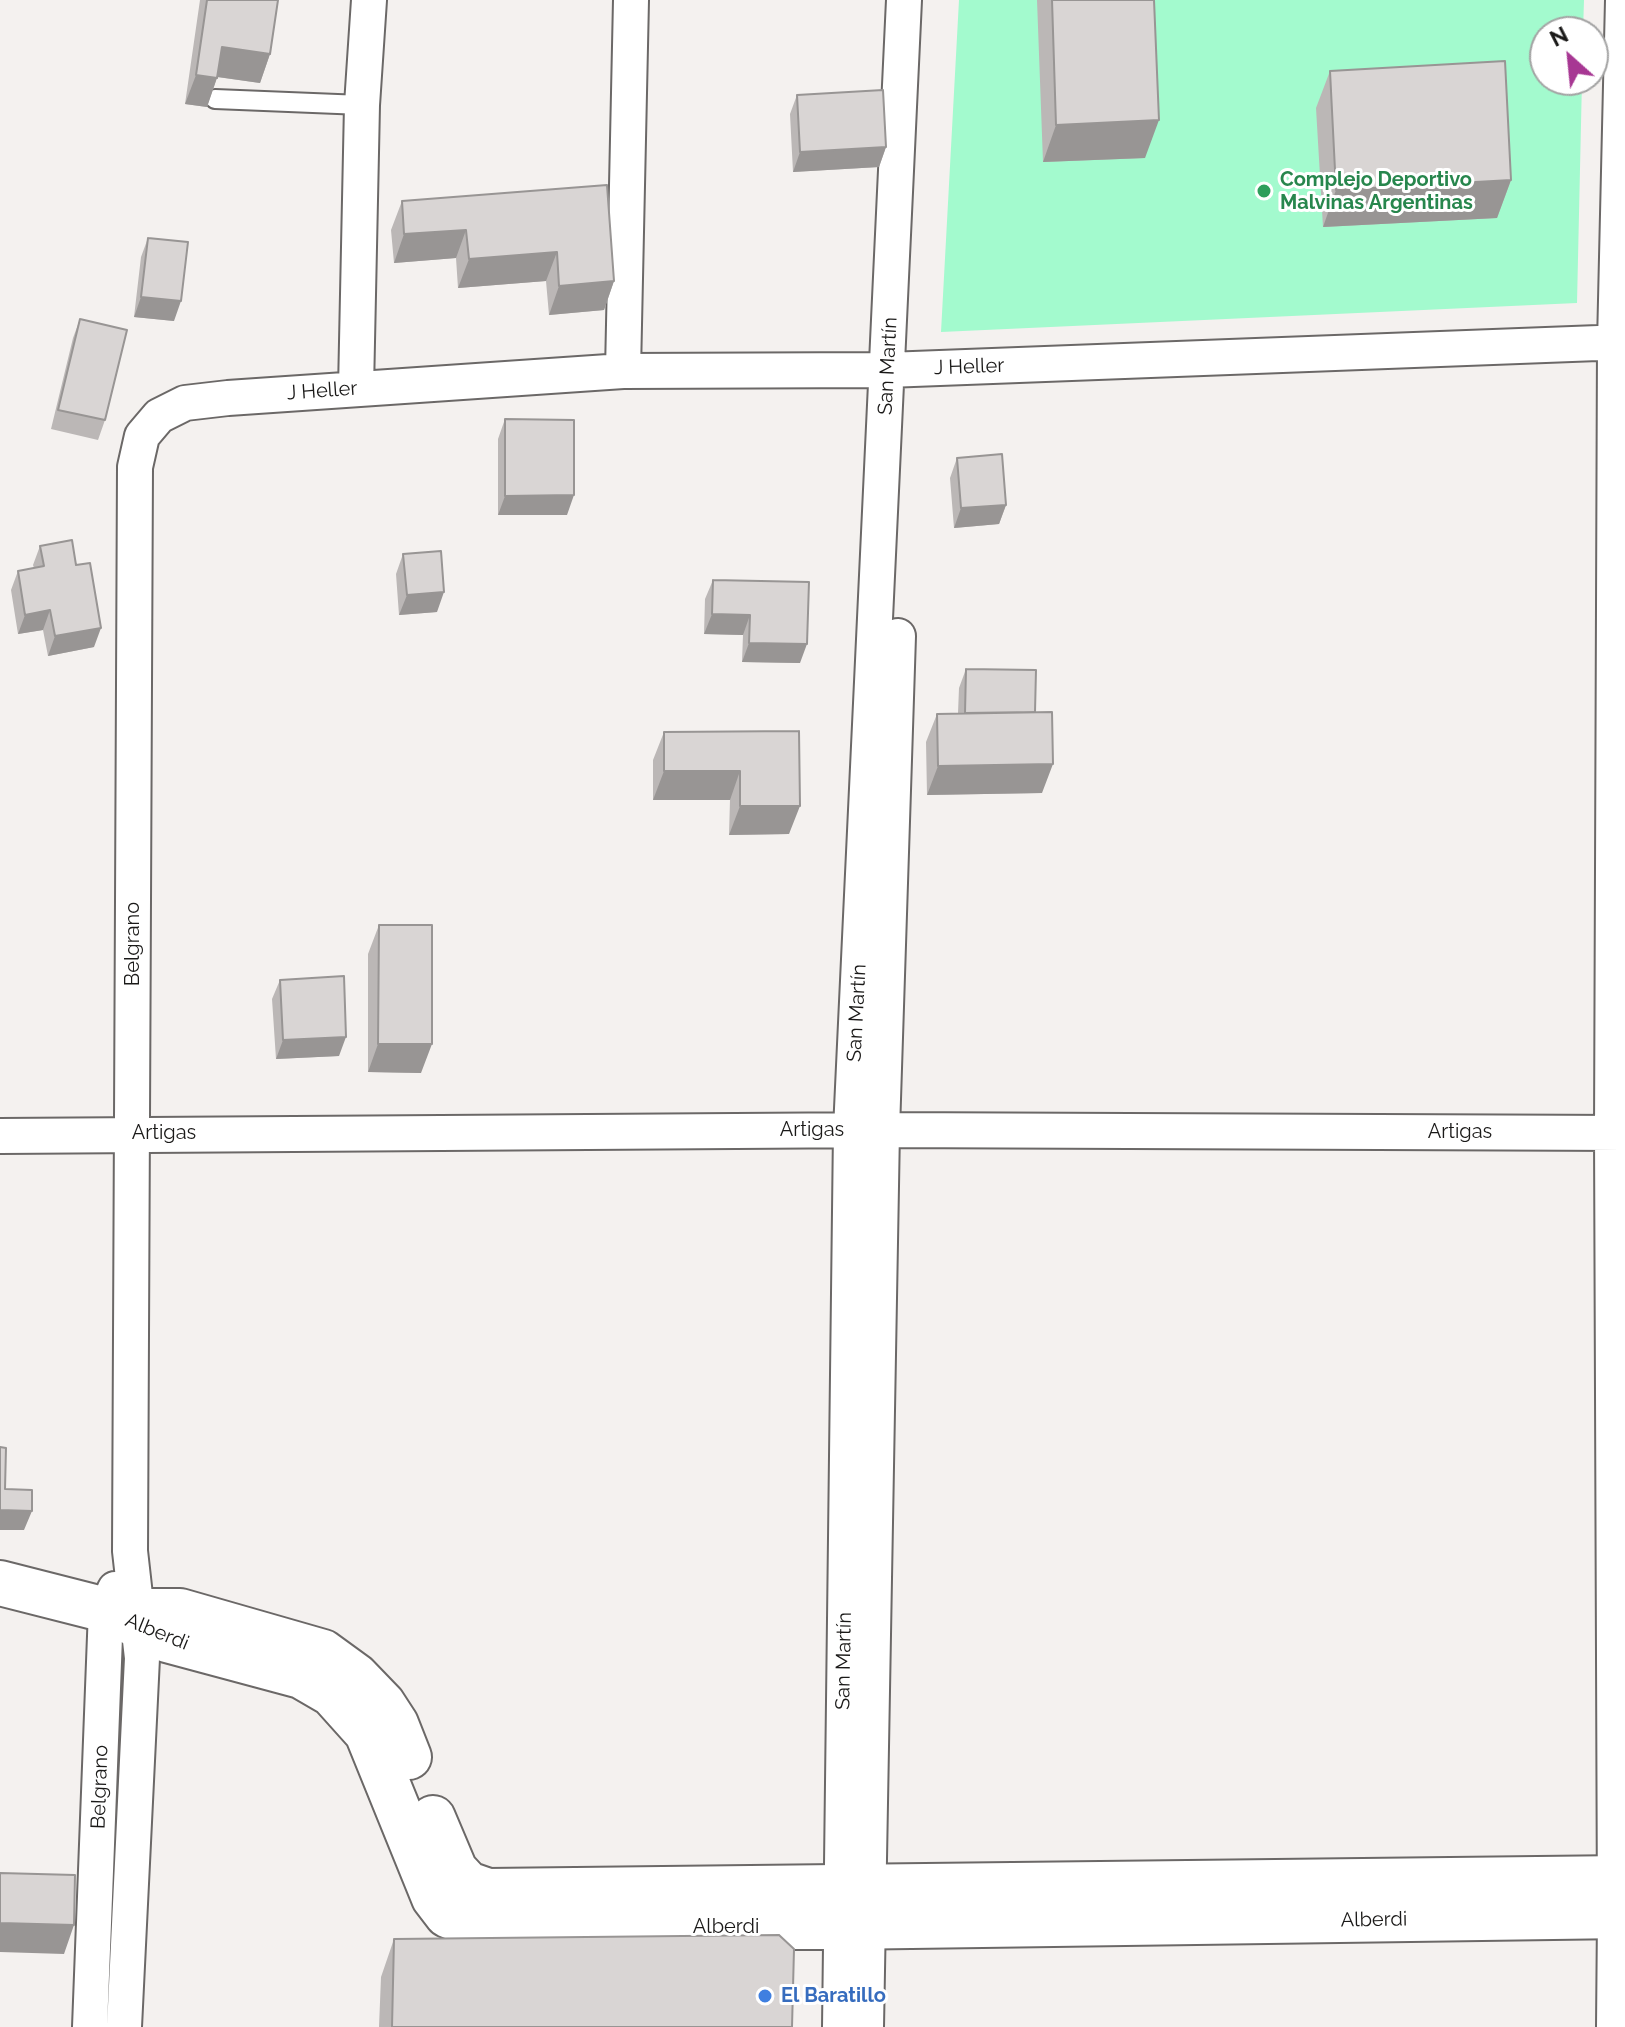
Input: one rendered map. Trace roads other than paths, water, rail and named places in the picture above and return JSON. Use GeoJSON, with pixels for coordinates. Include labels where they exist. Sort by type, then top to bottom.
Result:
{"type":"FeatureCollection","features":[{"type":"Feature","properties":{"kind":"street"},"geometry":{"type":"LineString","coordinates":[[356,389],[362,105],[369,0]]}},
{"type":"Feature","properties":{"kind":"street"},"geometry":{"type":"LineString","coordinates":[[623,371],[631,0]]}},
{"type":"Feature","properties":{"kind":"street","name":"San Martín"},"geometry":{"type":"LineString","coordinates":[[840,2027],[854,1907],[866,1130],[897,370],[904,0]]}},
{"type":"Feature","properties":{"kind":"street","name":"San Martín"},"geometry":{"type":"LineString","coordinates":[[897,370],[924,0]]}},
{"type":"Feature","properties":{"kind":"street"},"geometry":{"type":"LineString","coordinates":[[1614,2027],[1620,1897],[1618,1132],[1623,0]]}},
{"type":"Feature","properties":{"kind":"street","name":"J Heller"},"geometry":{"type":"LineString","coordinates":[[228,398],[623,371],[897,370],[1620,342]]}},
{"type":"Feature","properties":{"kind":"street","name":"Belgrano"},"geometry":{"type":"LineString","coordinates":[[90,2027],[130,1551],[135,467],[142,436],[159,416],[185,403],[228,398]]}},
{"type":"Feature","properties":{"kind":"street","name":"Artigas"},"geometry":{"type":"LineString","coordinates":[[0,1136],[866,1130],[1618,1132]]}},
{"type":"Feature","properties":{"kind":"street","name":"Alberdi"},"geometry":{"type":"LineString","coordinates":[[0,1583],[127,1615],[180,1611],[323,1652],[356,1676],[383,1704],[396,1724],[455,1870],[468,1884],[488,1891],[854,1907],[1620,1897]]}},
{"type":"Feature","properties":{"kind":"street","name":"Belgrano"},"geometry":{"type":"LineString","coordinates":[[124,2027],[142,1658],[127,1615]]}},
{"type":"Feature","properties":{"kind":"street","name":"San Martín"},"geometry":{"type":"LineString","coordinates":[[854,1907],[866,2027]]}},
{"type":"Feature","properties":{"kind":"lane"},"geometry":{"type":"LineString","coordinates":[[215,99],[362,105]]}},
{"type":"Feature","properties":{"kind":"place","name":"Complejo Deportivo Malvinas Argentinas"},"geometry":{"type":"Point","coordinates":[1264,191]}},
{"type":"Feature","properties":{"kind":"place","name":"El Baratillo"},"geometry":{"type":"Point","coordinates":[765,1996]}}]}
